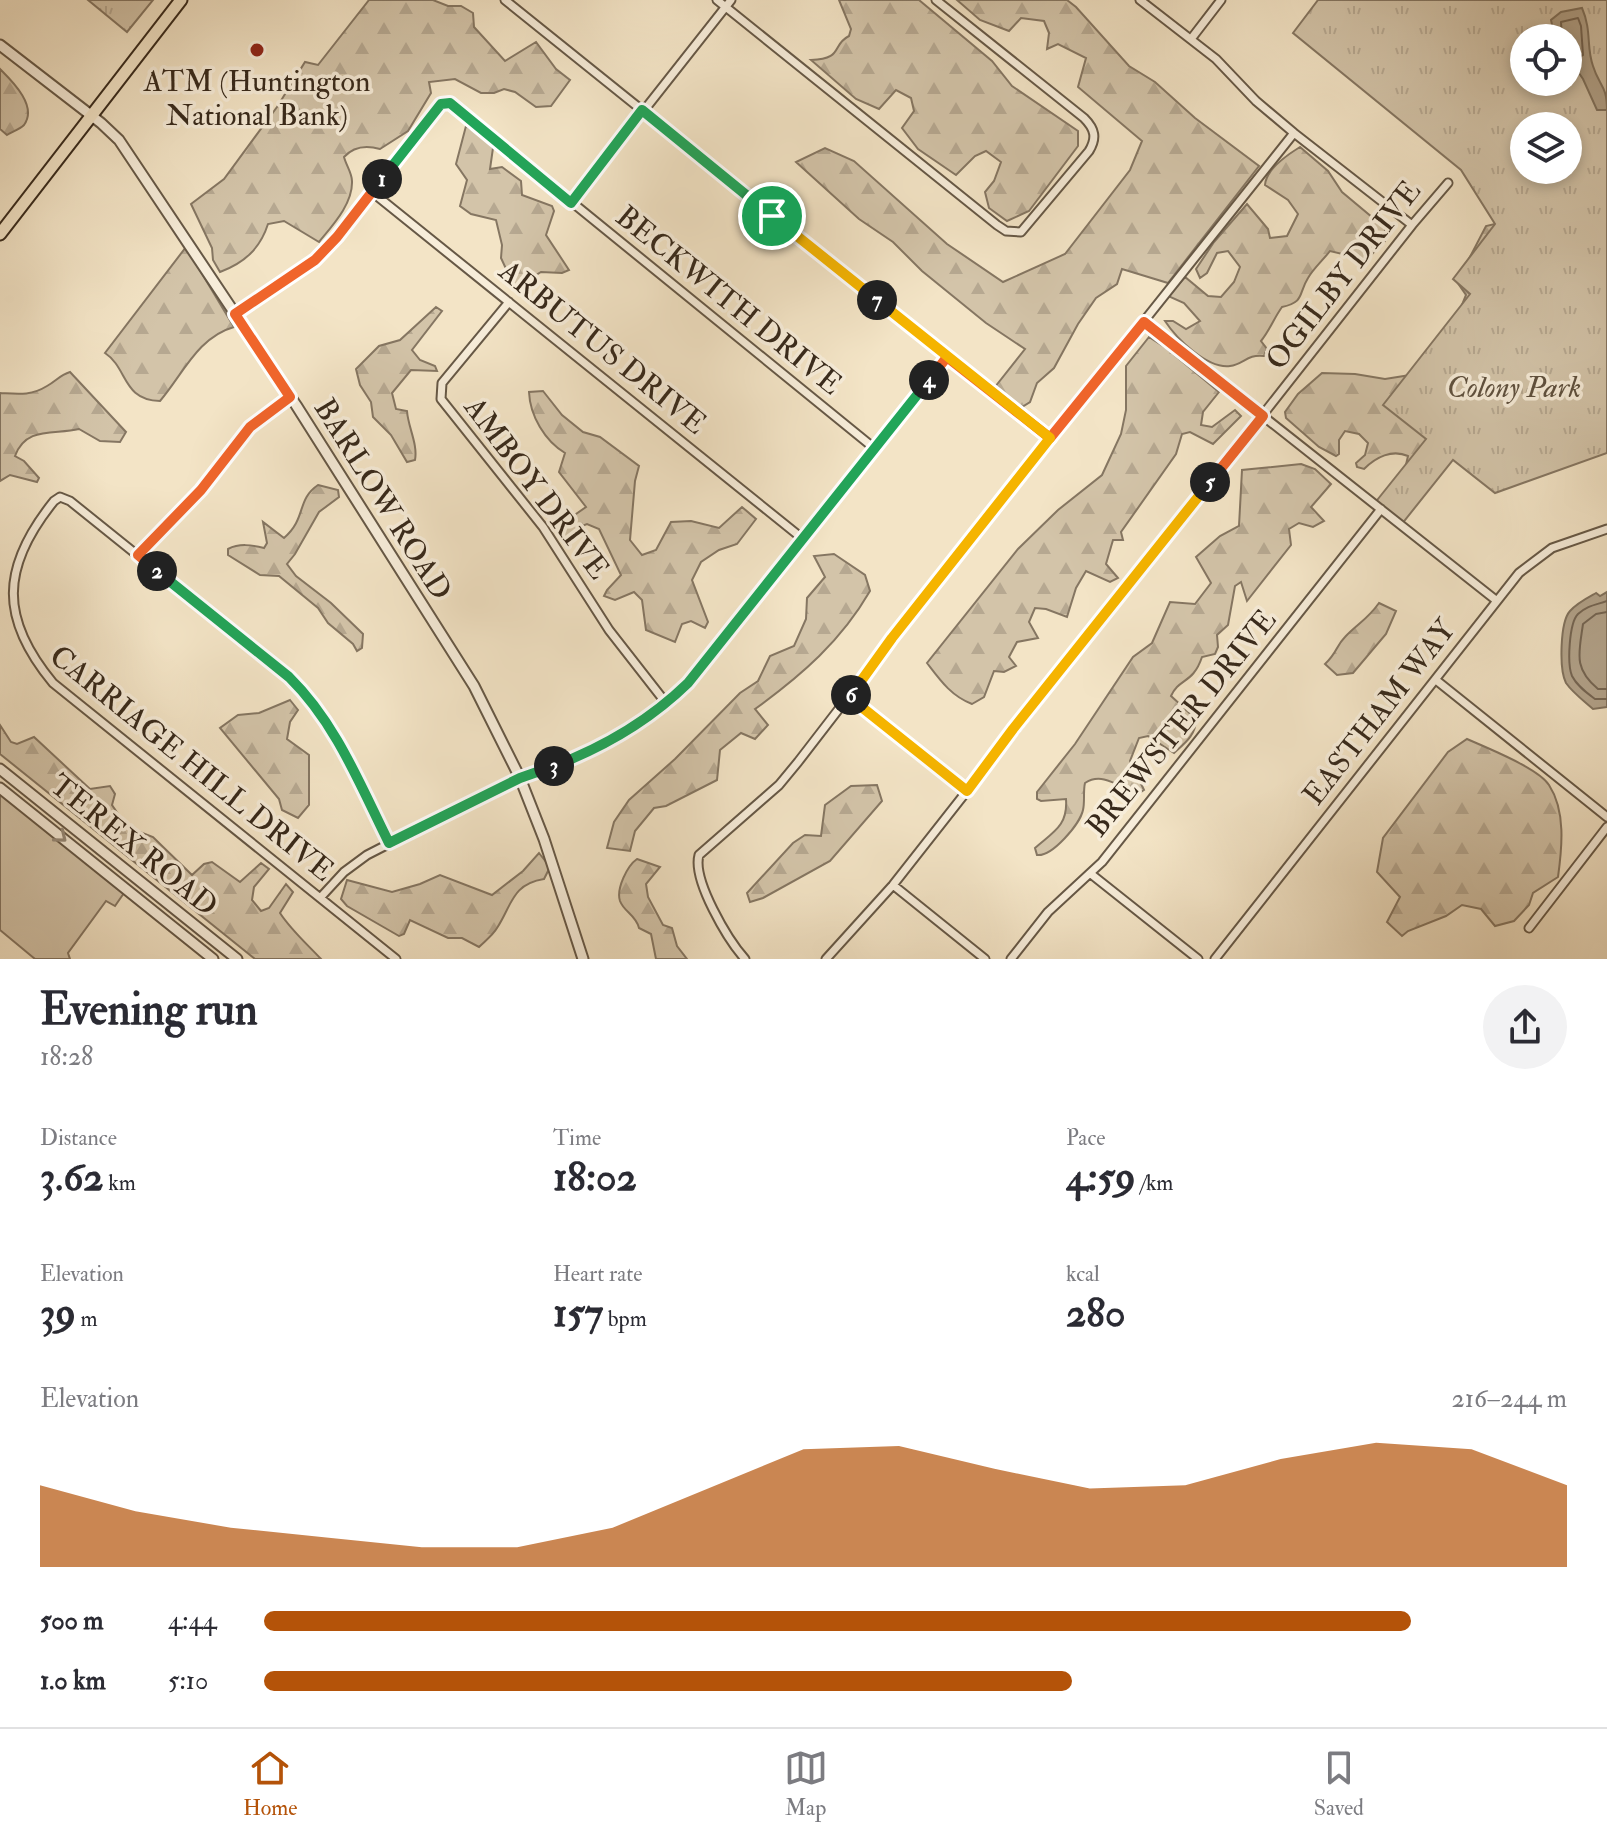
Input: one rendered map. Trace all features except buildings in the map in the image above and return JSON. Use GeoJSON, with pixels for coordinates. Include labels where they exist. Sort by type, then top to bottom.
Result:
{"type":"FeatureCollection","features":[{"type":"Feature","properties":{"kind":"main road"},"geometry":{"type":"LineString","coordinates":[[0,234],[181,0]]}},
{"type":"Feature","properties":{"kind":"street"},"geometry":{"type":"LineString","coordinates":[[505,0],[1050,438]]}},
{"type":"Feature","properties":{"kind":"street"},"geometry":{"type":"LineString","coordinates":[[717,0],[728,3],[997,225],[1014,233],[1021,232],[1089,151],[1094,131],[1084,118],[936,0]]}},
{"type":"Feature","properties":{"kind":"street"},"geometry":{"type":"LineString","coordinates":[[1140,0],[1216,59],[1256,101],[1294,133],[1412,225]]}},
{"type":"Feature","properties":{"kind":"street"},"geometry":{"type":"LineString","coordinates":[[1191,39],[1221,0]]}},
{"type":"Feature","properties":{"kind":"street"},"geometry":{"type":"LineString","coordinates":[[571,203],[728,3]]}},
{"type":"Feature","properties":{"kind":"street","name":"BARLOW ROAD"},"geometry":{"type":"LineString","coordinates":[[0,45],[109,130],[126,149],[290,397],[474,686],[520,778],[545,842],[583,959]]}},
{"type":"Feature","properties":{"kind":"street","name":"BECKWITH DRIVE"},"geometry":{"type":"LineString","coordinates":[[372,192],[441,104],[454,106],[874,448]]}},
{"type":"Feature","properties":{"kind":"street"},"geometry":{"type":"LineString","coordinates":[[745,959],[724,930],[702,879],[697,858],[779,785],[892,638],[1294,133]]}},
{"type":"Feature","properties":{"kind":"street","name":"OGILBY DRIVE"},"geometry":{"type":"LineString","coordinates":[[826,959],[893,885],[1013,729],[1448,183]]}},
{"type":"Feature","properties":{"kind":"street"},"geometry":{"type":"LineString","coordinates":[[235,314],[315,260],[372,192]]}},
{"type":"Feature","properties":{"kind":"street","name":"ARBUTUS DRIVE"},"geometry":{"type":"LineString","coordinates":[[372,192],[803,539]]}},
{"type":"Feature","properties":{"kind":"street","name":"AMBOY DRIVE"},"geometry":{"type":"LineString","coordinates":[[509,302],[442,383],[441,399],[543,527],[609,630],[666,703]]}},
{"type":"Feature","properties":{"kind":"street"},"geometry":{"type":"LineString","coordinates":[[1144,322],[1497,601]]}},
{"type":"Feature","properties":{"kind":"street"},"geometry":{"type":"LineString","coordinates":[[320,898],[353,864],[389,843],[520,778],[591,752],[666,703],[706,663],[947,357]]}},
{"type":"Feature","properties":{"kind":"street"},"geometry":{"type":"LineString","coordinates":[[290,397],[250,427],[201,490],[138,555],[308,695],[335,736],[389,843]]}},
{"type":"Feature","properties":{"kind":"street","name":"CARRIAGE HILL DRIVE"},"geometry":{"type":"LineString","coordinates":[[138,555],[70,501],[60,497],[54,501],[22,543],[8,575],[7,619],[22,653],[53,683],[396,959]]}},
{"type":"Feature","properties":{"kind":"street","name":"BREWSTER DRIVE"},"geometry":{"type":"LineString","coordinates":[[1011,959],[1048,912],[1091,874],[1381,509]]}},
{"type":"Feature","properties":{"kind":"street","name":"EASTHAM WAY"},"geometry":{"type":"LineString","coordinates":[[1215,959],[1519,573],[1540,556],[1568,542],[1607,529]]}},
{"type":"Feature","properties":{"kind":"street"},"geometry":{"type":"LineString","coordinates":[[1436,680],[1607,817]]}},
{"type":"Feature","properties":{"kind":"street"},"geometry":{"type":"LineString","coordinates":[[849,697],[967,791]]}},
{"type":"Feature","properties":{"kind":"street","name":"TEREX ROAD"},"geometry":{"type":"LineString","coordinates":[[0,769],[237,959]]}},
{"type":"Feature","properties":{"kind":"street","name":"TEREX ROAD"},"geometry":{"type":"LineString","coordinates":[[0,788],[213,959]]}},
{"type":"Feature","properties":{"kind":"street"},"geometry":{"type":"LineString","coordinates":[[1529,928],[1607,827]]}},
{"type":"Feature","properties":{"kind":"street"},"geometry":{"type":"LineString","coordinates":[[1091,874],[1198,959]]}},
{"type":"Feature","properties":{"kind":"street"},"geometry":{"type":"LineString","coordinates":[[130,893],[140,881]]}},
{"type":"Feature","properties":{"kind":"street"},"geometry":{"type":"LineString","coordinates":[[893,885],[985,959]]}},
{"type":"Feature","properties":{"kind":"green space"},"geometry":{"type":"Polygon","coordinates":[[[88,0],[153,0],[127,32],[88,0]]]}},
{"type":"Feature","properties":{"kind":"green space"},"geometry":{"type":"Polygon","coordinates":[[[369,0],[433,0],[448,6],[461,6],[473,13],[474,27],[505,61],[536,42],[556,69],[570,80],[551,106],[536,107],[515,92],[504,89],[481,93],[455,79],[429,82],[431,93],[408,131],[380,149],[360,147],[344,157],[352,178],[349,198],[341,214],[319,242],[284,221],[268,224],[250,254],[220,272],[191,204],[224,179],[277,107],[305,62],[318,65],[369,0]]]}},
{"type":"Feature","properties":{"kind":"green space"},"geometry":{"type":"Polygon","coordinates":[[[839,0],[919,0],[992,61],[1012,86],[1078,131],[1078,146],[1029,211],[1007,221],[989,208],[985,192],[994,181],[1001,162],[986,151],[975,156],[956,175],[918,149],[902,128],[914,111],[911,98],[896,90],[879,109],[856,99],[811,60],[833,54],[849,36],[851,29],[839,0]]]}},
{"type":"Feature","properties":{"kind":"green space"},"geometry":{"type":"Polygon","coordinates":[[[957,0],[1067,0],[1129,66],[1155,82],[1195,118],[1259,166],[1168,283],[1122,269],[1117,284],[1096,298],[1054,368],[1037,383],[1030,402],[1022,407],[995,387],[1025,349],[986,323],[922,271],[893,242],[859,219],[796,162],[825,148],[854,161],[947,244],[1003,282],[1065,254],[1130,170],[1142,141],[1078,87],[1086,58],[1058,44],[1047,49],[1049,33],[1044,21],[1021,18],[1009,31],[980,20],[957,0]]]}},
{"type":"Feature","properties":{"kind":"green space","name":"Colony Park"},"geometry":{"type":"Polygon","coordinates":[[[1318,0],[1607,0],[1607,453],[1495,493],[1453,460],[1401,525],[1374,504],[1426,439],[1383,405],[1470,294],[1453,279],[1495,224],[1461,170],[1293,33],[1318,0]]]}},
{"type":"Feature","properties":{"kind":"green space"},"geometry":{"type":"Polygon","coordinates":[[[0,69],[22,94],[28,110],[24,125],[7,135],[0,129],[0,69]]]}},
{"type":"Feature","properties":{"kind":"green space"},"geometry":{"type":"Polygon","coordinates":[[[466,126],[486,139],[493,148],[490,169],[502,167],[521,181],[522,195],[552,206],[554,211],[546,235],[569,270],[562,273],[541,272],[515,288],[501,258],[502,245],[496,220],[471,214],[460,206],[467,180],[456,164],[466,126]]]}},
{"type":"Feature","properties":{"kind":"green space"},"geometry":{"type":"Polygon","coordinates":[[[1300,147],[1328,171],[1342,192],[1385,228],[1385,241],[1363,263],[1355,257],[1330,251],[1310,275],[1298,300],[1279,311],[1261,341],[1267,349],[1264,356],[1253,356],[1230,366],[1212,363],[1184,344],[1165,321],[1173,321],[1186,329],[1200,321],[1184,303],[1168,296],[1185,277],[1208,296],[1221,297],[1234,282],[1240,267],[1228,251],[1217,253],[1207,273],[1200,278],[1196,269],[1214,242],[1247,204],[1268,229],[1270,238],[1287,236],[1298,214],[1288,200],[1265,185],[1273,168],[1300,147]]]}},
{"type":"Feature","properties":{"kind":"green space"},"geometry":{"type":"Polygon","coordinates":[[[1503,222],[1438,440],[1405,469],[1408,456],[1396,453],[1379,458],[1364,469],[1357,467],[1356,463],[1365,455],[1368,443],[1359,434],[1345,431],[1339,440],[1339,454],[1336,456],[1319,447],[1286,418],[1285,412],[1298,394],[1322,373],[1385,379],[1410,375],[1449,337],[1466,295],[1457,282],[1486,226],[1503,222]]]}},
{"type":"Feature","properties":{"kind":"green space"},"geometry":{"type":"Polygon","coordinates":[[[186,247],[234,327],[210,339],[201,348],[160,401],[148,399],[132,389],[105,353],[186,247]]]}},
{"type":"Feature","properties":{"kind":"green space"},"geometry":{"type":"Polygon","coordinates":[[[436,307],[442,311],[412,350],[420,360],[435,366],[437,371],[411,370],[392,393],[396,409],[407,411],[414,442],[415,460],[407,462],[391,435],[373,417],[371,402],[360,385],[356,369],[379,346],[400,340],[436,307]]]}},
{"type":"Feature","properties":{"kind":"green space"},"geometry":{"type":"Polygon","coordinates":[[[1149,337],[1219,392],[1203,412],[1201,425],[1212,427],[1235,410],[1241,416],[1213,444],[1190,432],[1182,434],[1176,454],[1121,532],[1123,540],[1113,540],[1106,564],[1118,578],[1110,582],[1086,571],[1076,588],[1067,617],[1035,608],[1029,622],[1038,638],[1017,642],[1009,657],[1016,666],[1004,672],[994,671],[984,697],[972,704],[965,701],[946,687],[927,663],[1018,549],[1058,510],[1102,475],[1121,434],[1126,410],[1126,366],[1149,337]]]}},
{"type":"Feature","properties":{"kind":"green space"},"geometry":{"type":"Polygon","coordinates":[[[70,372],[126,432],[120,442],[100,441],[79,429],[33,436],[20,446],[15,456],[39,478],[37,482],[10,475],[0,481],[0,393],[35,391],[70,372]]]}},
{"type":"Feature","properties":{"kind":"green space"},"geometry":{"type":"Polygon","coordinates":[[[543,391],[562,415],[583,432],[600,437],[639,466],[630,540],[642,555],[656,550],[671,522],[691,521],[719,528],[742,507],[756,519],[737,544],[719,550],[701,562],[692,580],[708,622],[705,628],[691,621],[682,624],[675,642],[646,630],[642,600],[634,592],[615,600],[604,596],[621,575],[599,529],[587,524],[579,527],[570,545],[553,527],[556,519],[566,521],[586,507],[559,472],[565,453],[545,435],[532,410],[529,392],[543,391]]]}},
{"type":"Feature","properties":{"kind":"green space"},"geometry":{"type":"Polygon","coordinates":[[[1301,464],[1315,469],[1331,484],[1311,507],[1324,521],[1313,527],[1299,523],[1289,529],[1291,545],[1247,601],[1241,582],[1235,586],[1228,625],[1217,635],[1215,654],[1202,657],[1194,672],[1171,696],[1196,719],[1192,734],[1174,753],[1148,736],[1139,738],[1130,761],[1144,790],[1138,794],[1098,779],[1085,783],[1083,810],[1077,823],[1050,851],[1037,855],[1035,848],[1062,822],[1066,799],[1041,801],[1037,799],[1037,792],[1075,744],[1133,657],[1152,643],[1170,602],[1195,604],[1211,583],[1196,557],[1220,536],[1239,526],[1242,470],[1301,464]]]}},
{"type":"Feature","properties":{"kind":"green space"},"geometry":{"type":"Polygon","coordinates":[[[318,485],[338,490],[339,497],[319,512],[287,564],[296,576],[331,603],[363,634],[362,648],[357,651],[328,623],[318,608],[279,576],[260,575],[228,555],[228,549],[237,546],[264,548],[267,543],[263,522],[284,538],[296,523],[307,497],[318,485]]]}},
{"type":"Feature","properties":{"kind":"green space"},"geometry":{"type":"Polygon","coordinates":[[[834,554],[865,575],[870,591],[846,626],[804,670],[755,709],[768,725],[755,739],[741,733],[720,750],[717,780],[666,806],[654,808],[635,831],[630,851],[607,848],[614,822],[629,800],[675,759],[740,693],[758,681],[770,656],[794,646],[806,619],[807,598],[825,577],[814,556],[834,554]]]}},
{"type":"Feature","properties":{"kind":"green space"},"geometry":{"type":"Polygon","coordinates":[[[1379,603],[1396,611],[1386,634],[1353,673],[1337,675],[1325,664],[1342,640],[1379,603]]]}},
{"type":"Feature","properties":{"kind":"green space"},"geometry":{"type":"Polygon","coordinates":[[[290,700],[298,710],[290,722],[287,739],[309,755],[309,805],[298,818],[282,810],[279,799],[220,728],[238,715],[259,713],[290,700]]]}},
{"type":"Feature","properties":{"kind":"green space"},"geometry":{"type":"Polygon","coordinates":[[[0,725],[11,742],[17,744],[34,737],[90,789],[110,786],[115,794],[112,805],[127,827],[153,837],[192,875],[204,864],[212,862],[240,882],[261,863],[269,869],[254,887],[252,900],[261,911],[269,908],[286,884],[293,892],[280,913],[321,959],[255,959],[0,754],[0,725]]]}},
{"type":"Feature","properties":{"kind":"green space"},"geometry":{"type":"Polygon","coordinates":[[[1467,739],[1523,765],[1549,785],[1560,818],[1558,877],[1533,893],[1529,905],[1514,921],[1495,926],[1481,909],[1462,905],[1446,916],[1402,936],[1387,922],[1400,897],[1377,872],[1383,838],[1448,752],[1467,739]]]}},
{"type":"Feature","properties":{"kind":"green space"},"geometry":{"type":"Polygon","coordinates":[[[877,785],[882,801],[830,861],[750,902],[747,893],[793,843],[805,835],[821,836],[825,805],[851,786],[877,785]]]}},
{"type":"Feature","properties":{"kind":"green space"},"geometry":{"type":"Polygon","coordinates":[[[0,793],[124,893],[115,906],[106,901],[68,953],[70,959],[35,959],[0,930],[0,793]]]}},
{"type":"Feature","properties":{"kind":"green space"},"geometry":{"type":"Polygon","coordinates":[[[539,853],[550,867],[544,879],[519,891],[495,931],[479,947],[462,938],[448,938],[410,920],[404,934],[399,936],[347,906],[341,899],[347,880],[392,892],[440,875],[492,895],[523,871],[539,853]]]}},
{"type":"Feature","properties":{"kind":"green space"},"geometry":{"type":"Polygon","coordinates":[[[637,859],[660,867],[646,884],[648,897],[663,925],[672,928],[677,946],[687,959],[656,959],[651,934],[639,928],[620,901],[623,878],[637,859]]]}},
{"type":"Feature","properties":{"kind":"water"},"geometry":{"type":"Polygon","coordinates":[[[1582,8],[1591,59],[1604,90],[1607,110],[1597,110],[1582,78],[1582,24],[1552,24],[1551,20],[1561,12],[1582,8]]]}},
{"type":"Feature","properties":{"kind":"water"},"geometry":{"type":"Polygon","coordinates":[[[1607,592],[1607,707],[1593,709],[1566,683],[1562,667],[1562,635],[1573,608],[1596,593],[1600,596],[1607,592]]]}},
{"type":"Feature","properties":{"kind":"place","name":"ATM (Huntington National Bank)"},"geometry":{"type":"Point","coordinates":[257,50]}},
{"type":"Feature","properties":{"kind":"route"},"geometry":{"type":"LineString","coordinates":[[772,216],[642,110],[571,203],[454,106],[445,103],[441,104],[327,248],[301,271],[235,314],[290,397],[250,427],[201,490],[138,555],[308,695],[335,736],[389,843],[520,778],[591,752],[666,703],[706,663],[947,357],[1027,420],[1050,438],[1144,322],[1263,416],[967,791],[849,697],[1050,438],[772,216]]}}]}
